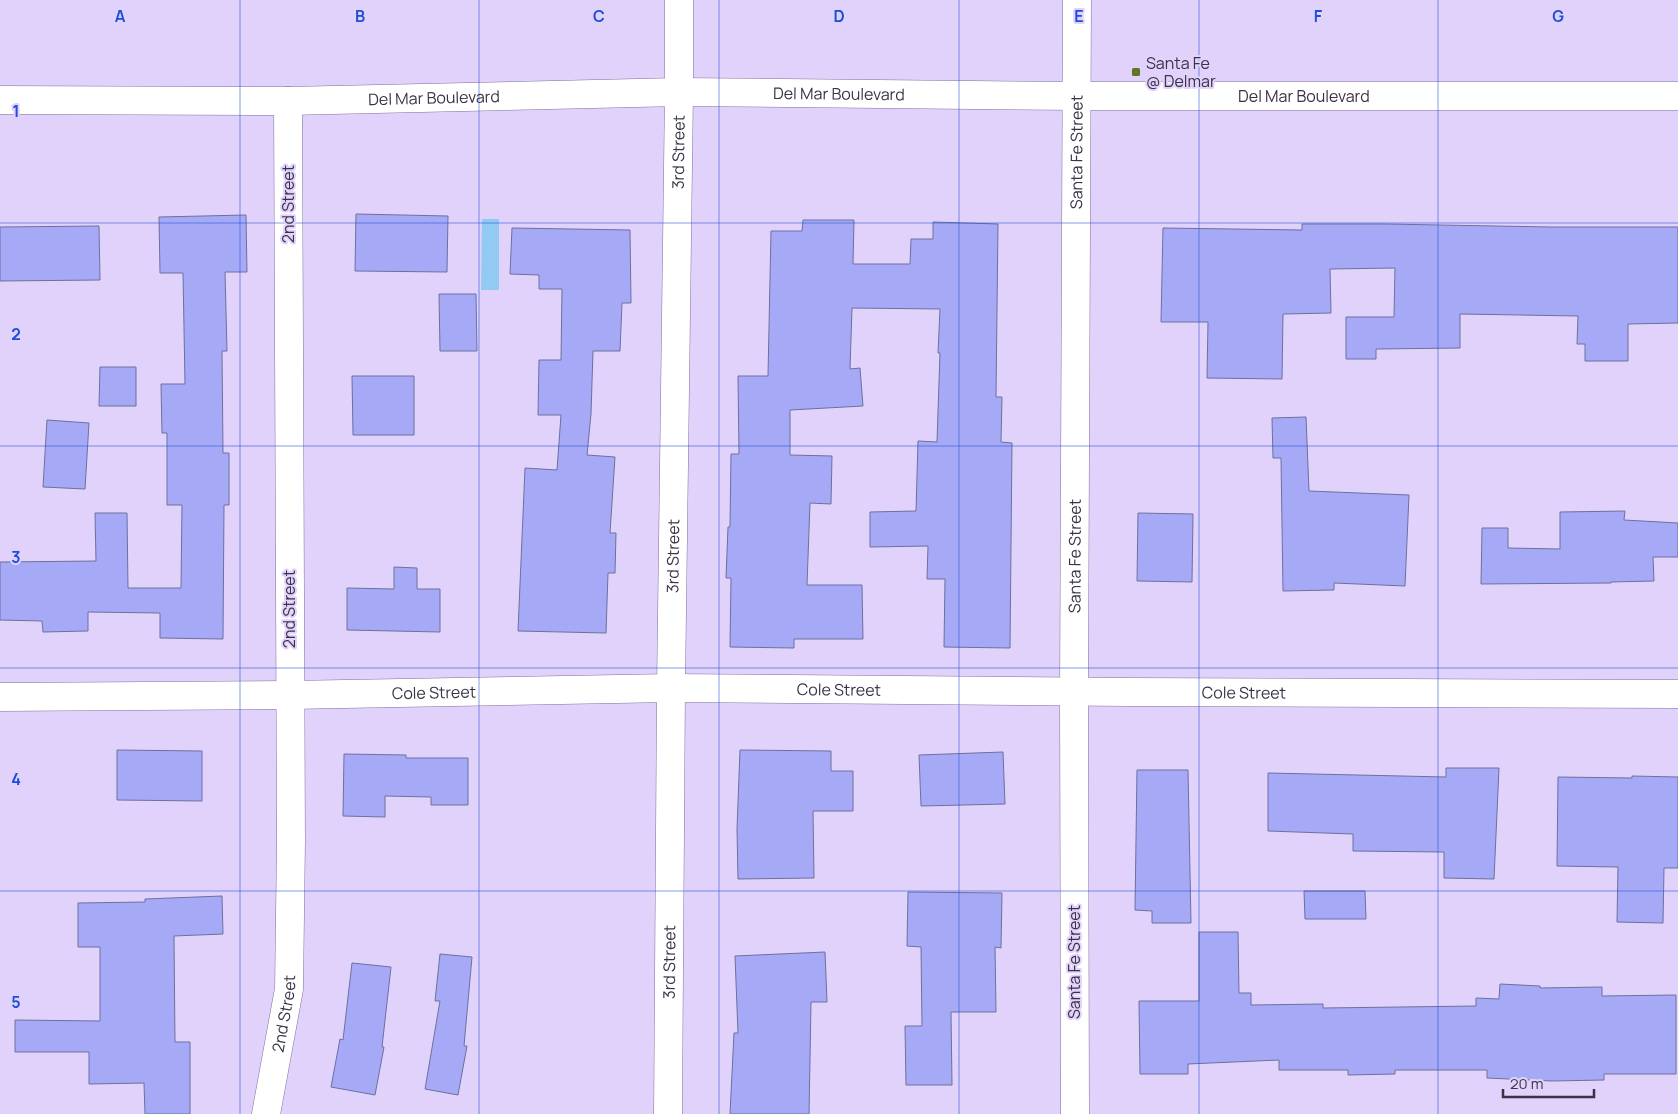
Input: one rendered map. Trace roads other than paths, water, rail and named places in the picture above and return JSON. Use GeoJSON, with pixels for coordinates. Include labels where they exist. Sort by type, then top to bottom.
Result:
{"type":"FeatureCollection","features":[{"type":"Feature","properties":{"kind":"street","name":"3rd Street"},"geometry":{"type":"LineString","coordinates":[[668,1114],[670,688],[679,0]]}},
{"type":"Feature","properties":{"kind":"street","name":"Santa Fe Street"},"geometry":{"type":"LineString","coordinates":[[1075,1114],[1074,692],[1077,0]]}},
{"type":"Feature","properties":{"kind":"street","name":"Del Mar Boulevard"},"geometry":{"type":"LineString","coordinates":[[0,100],[288,101],[679,92],[1077,96],[1678,96]]}},
{"type":"Feature","properties":{"kind":"street","name":"2nd Street"},"geometry":{"type":"LineString","coordinates":[[266,1114],[289,989],[291,851],[288,101]]}},
{"type":"Feature","properties":{"kind":"street","name":"Cole Street"},"geometry":{"type":"LineString","coordinates":[[0,697],[289,695],[670,688],[1074,692],[1678,694]]}},
{"type":"Feature","properties":{"kind":"water"},"geometry":{"type":"Polygon","coordinates":[[[482,219],[499,219],[499,290],[481,290],[482,219]]]}},
{"type":"Feature","properties":{"kind":"place","name":"Santa Fe @ Delmar"},"geometry":{"type":"Point","coordinates":[1136,72]}}]}
